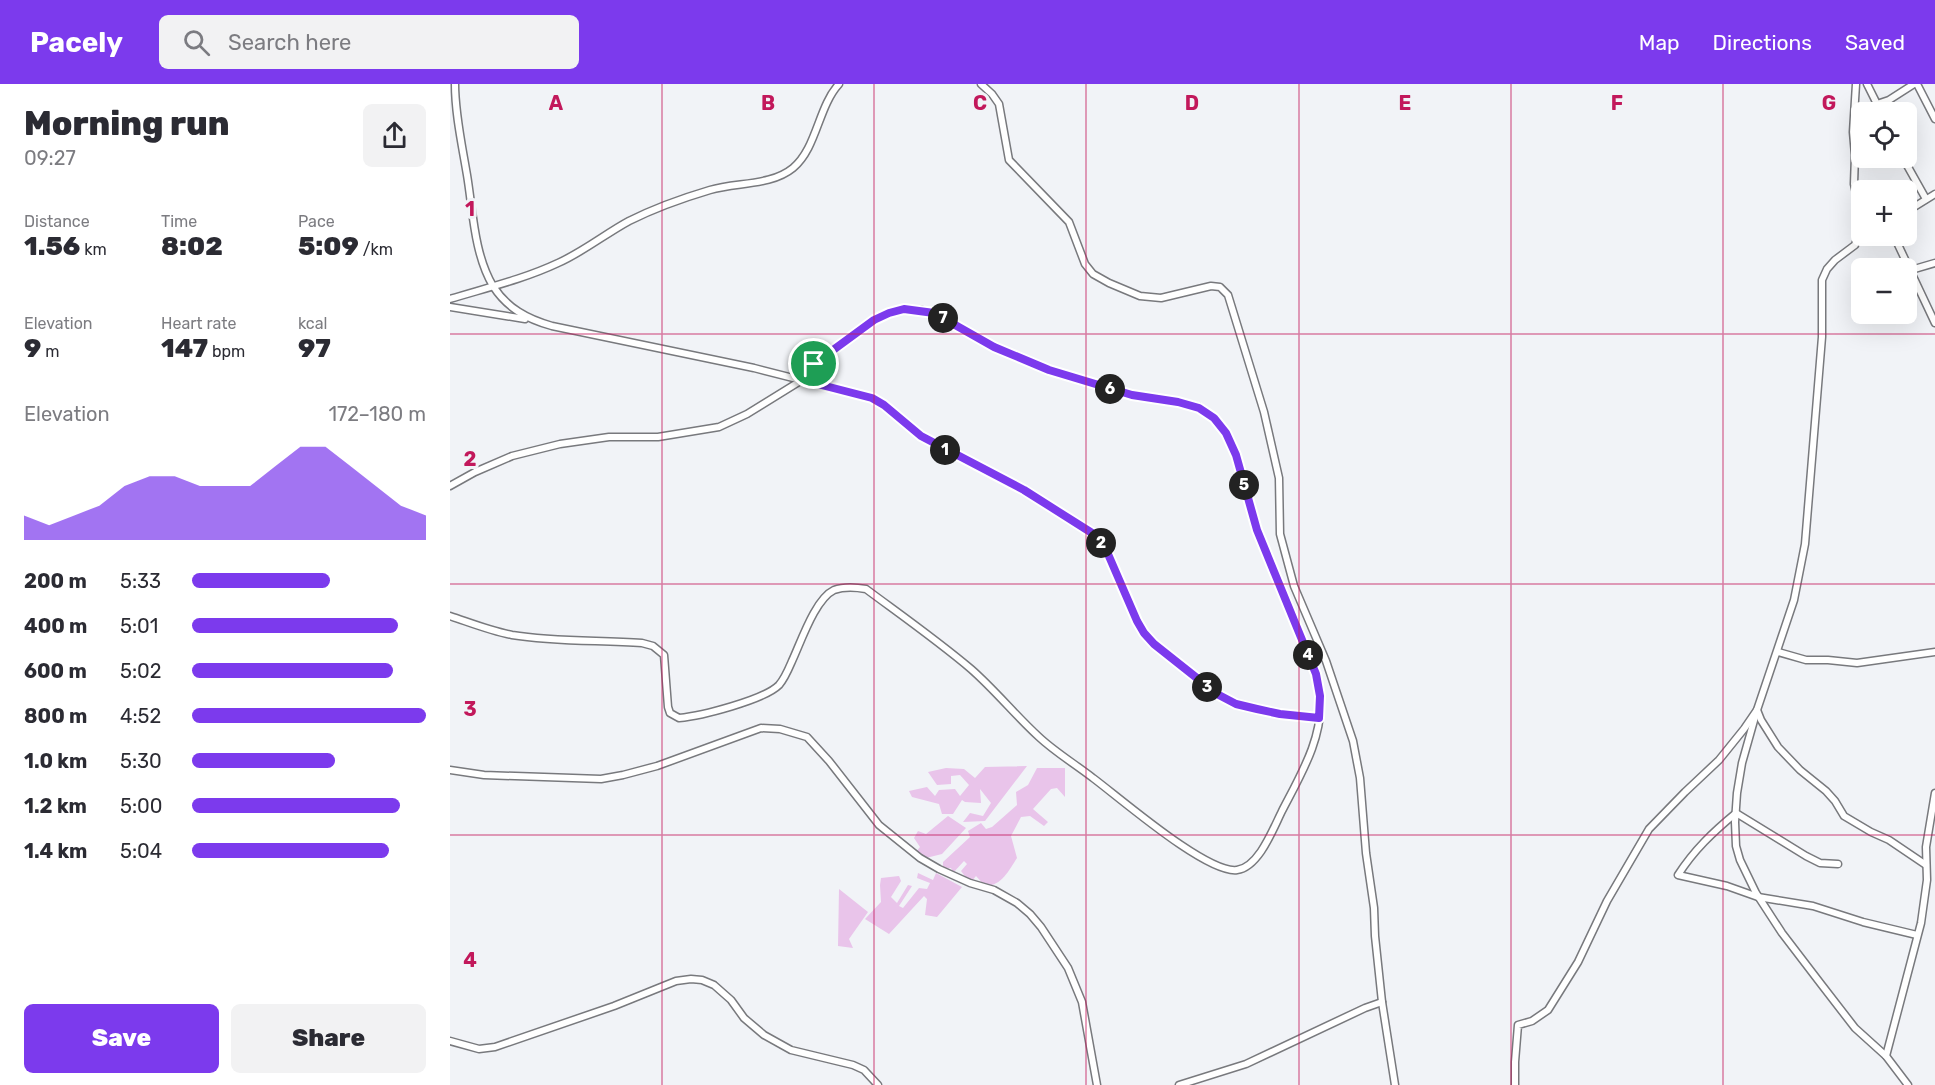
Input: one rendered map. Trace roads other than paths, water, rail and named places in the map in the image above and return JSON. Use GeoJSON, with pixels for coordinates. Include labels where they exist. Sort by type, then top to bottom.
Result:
{"type":"FeatureCollection","features":[{"type":"Feature","properties":{"kind":"street"},"geometry":{"type":"LineString","coordinates":[[455,84],[483,267],[493,286],[509,305],[531,320]]}},
{"type":"Feature","properties":{"kind":"street"},"geometry":{"type":"LineString","coordinates":[[450,299],[559,263],[630,221],[663,206],[722,187],[768,180],[787,172],[804,155],[827,101],[839,84]]}},
{"type":"Feature","properties":{"kind":"street"},"geometry":{"type":"LineString","coordinates":[[981,84],[999,105],[1009,160],[1069,222],[1085,264],[1093,274],[1140,296],[1161,298],[1211,286],[1220,287],[1228,295],[1253,372],[1272,445],[1279,478],[1280,534],[1294,586],[1326,661],[1353,741],[1360,778],[1382,1002],[1395,1085]]}},
{"type":"Feature","properties":{"kind":"street"},"geometry":{"type":"LineString","coordinates":[[1854,180],[1853,132],[1856,84]]}},
{"type":"Feature","properties":{"kind":"street"},"geometry":{"type":"LineString","coordinates":[[1867,84],[1876,102]]}},
{"type":"Feature","properties":{"kind":"street"},"geometry":{"type":"LineString","coordinates":[[1883,102],[1916,84],[1935,119]]}},
{"type":"Feature","properties":{"kind":"street"},"geometry":{"type":"LineString","coordinates":[[1908,168],[1926,200]]}},
{"type":"Feature","properties":{"kind":"street"},"geometry":{"type":"LineString","coordinates":[[1917,205],[1935,194]]}},
{"type":"Feature","properties":{"kind":"street"},"geometry":{"type":"LineString","coordinates":[[1854,246],[1835,260],[1827,269],[1822,280],[1822,338],[1805,544],[1794,600],[1757,710],[1742,763],[1736,813],[1736,846],[1740,860],[1758,897],[1789,941],[1855,1028],[1886,1056],[1908,1085]]}},
{"type":"Feature","properties":{"kind":"street"},"geometry":{"type":"LineString","coordinates":[[1917,268],[1935,263]]}},
{"type":"Feature","properties":{"kind":"street"},"geometry":{"type":"LineString","coordinates":[[1917,283],[1935,323]]}},
{"type":"Feature","properties":{"kind":"street"},"geometry":{"type":"LineString","coordinates":[[450,307],[531,320],[754,368],[872,398],[884,405],[921,436],[1024,490],[1092,533],[1108,554],[1144,633],[1154,644],[1217,694],[1236,704],[1257,709],[1319,718]]}},
{"type":"Feature","properties":{"kind":"street"},"geometry":{"type":"LineString","coordinates":[[450,486],[512,456],[560,444],[609,437],[658,437],[719,427],[747,414],[802,380],[814,364],[874,320],[904,309],[934,313],[994,347],[1049,370],[1132,395],[1178,402],[1199,408],[1214,418],[1226,433],[1236,455],[1257,530],[1316,674],[1320,696],[1319,718],[1314,744],[1304,770],[1264,846],[1253,861],[1239,870],[1230,870],[1207,862],[1161,831],[1040,738],[971,669],[866,589],[847,587],[835,590],[826,596],[780,684],[750,700],[679,718],[670,713],[668,707],[664,655],[653,646],[642,643],[513,635],[450,616]]}},
{"type":"Feature","properties":{"kind":"street"},"geometry":{"type":"LineString","coordinates":[[1778,652],[1806,660],[1857,663],[1935,652]]}},
{"type":"Feature","properties":{"kind":"street"},"geometry":{"type":"LineString","coordinates":[[1757,710],[1778,747],[1800,770],[1826,791],[1844,816],[1870,832],[1889,840],[1926,865]]}},
{"type":"Feature","properties":{"kind":"street"},"geometry":{"type":"LineString","coordinates":[[1515,1085],[1518,1025],[1540,1017],[1548,1010],[1578,962],[1607,901],[1649,829],[1719,760],[1757,710]]}},
{"type":"Feature","properties":{"kind":"street"},"geometry":{"type":"LineString","coordinates":[[450,770],[484,776],[601,779],[623,776],[657,766],[761,729],[780,729],[807,737],[829,761],[879,825],[920,858],[939,869],[970,883],[994,890],[1017,903],[1041,927],[1068,968],[1082,1002],[1097,1085]]}},
{"type":"Feature","properties":{"kind":"street"},"geometry":{"type":"LineString","coordinates":[[1886,1056],[1922,923],[1927,880],[1926,848],[1935,793]]}},
{"type":"Feature","properties":{"kind":"street"},"geometry":{"type":"LineString","coordinates":[[1736,813],[1806,856],[1820,863],[1838,864]]}},
{"type":"Feature","properties":{"kind":"street"},"geometry":{"type":"LineString","coordinates":[[1736,813],[1690,855],[1678,875],[1727,886],[1758,897],[1813,906],[1863,922],[1917,935]]}},
{"type":"Feature","properties":{"kind":"street"},"geometry":{"type":"LineString","coordinates":[[450,1041],[479,1049],[495,1047],[614,1006],[676,981],[702,980],[714,985],[731,1000],[744,1018],[764,1035],[790,1050],[853,1065],[864,1070],[878,1085]]}},
{"type":"Feature","properties":{"kind":"street"},"geometry":{"type":"LineString","coordinates":[[1179,1085],[1246,1064],[1382,1002]]}}]}
